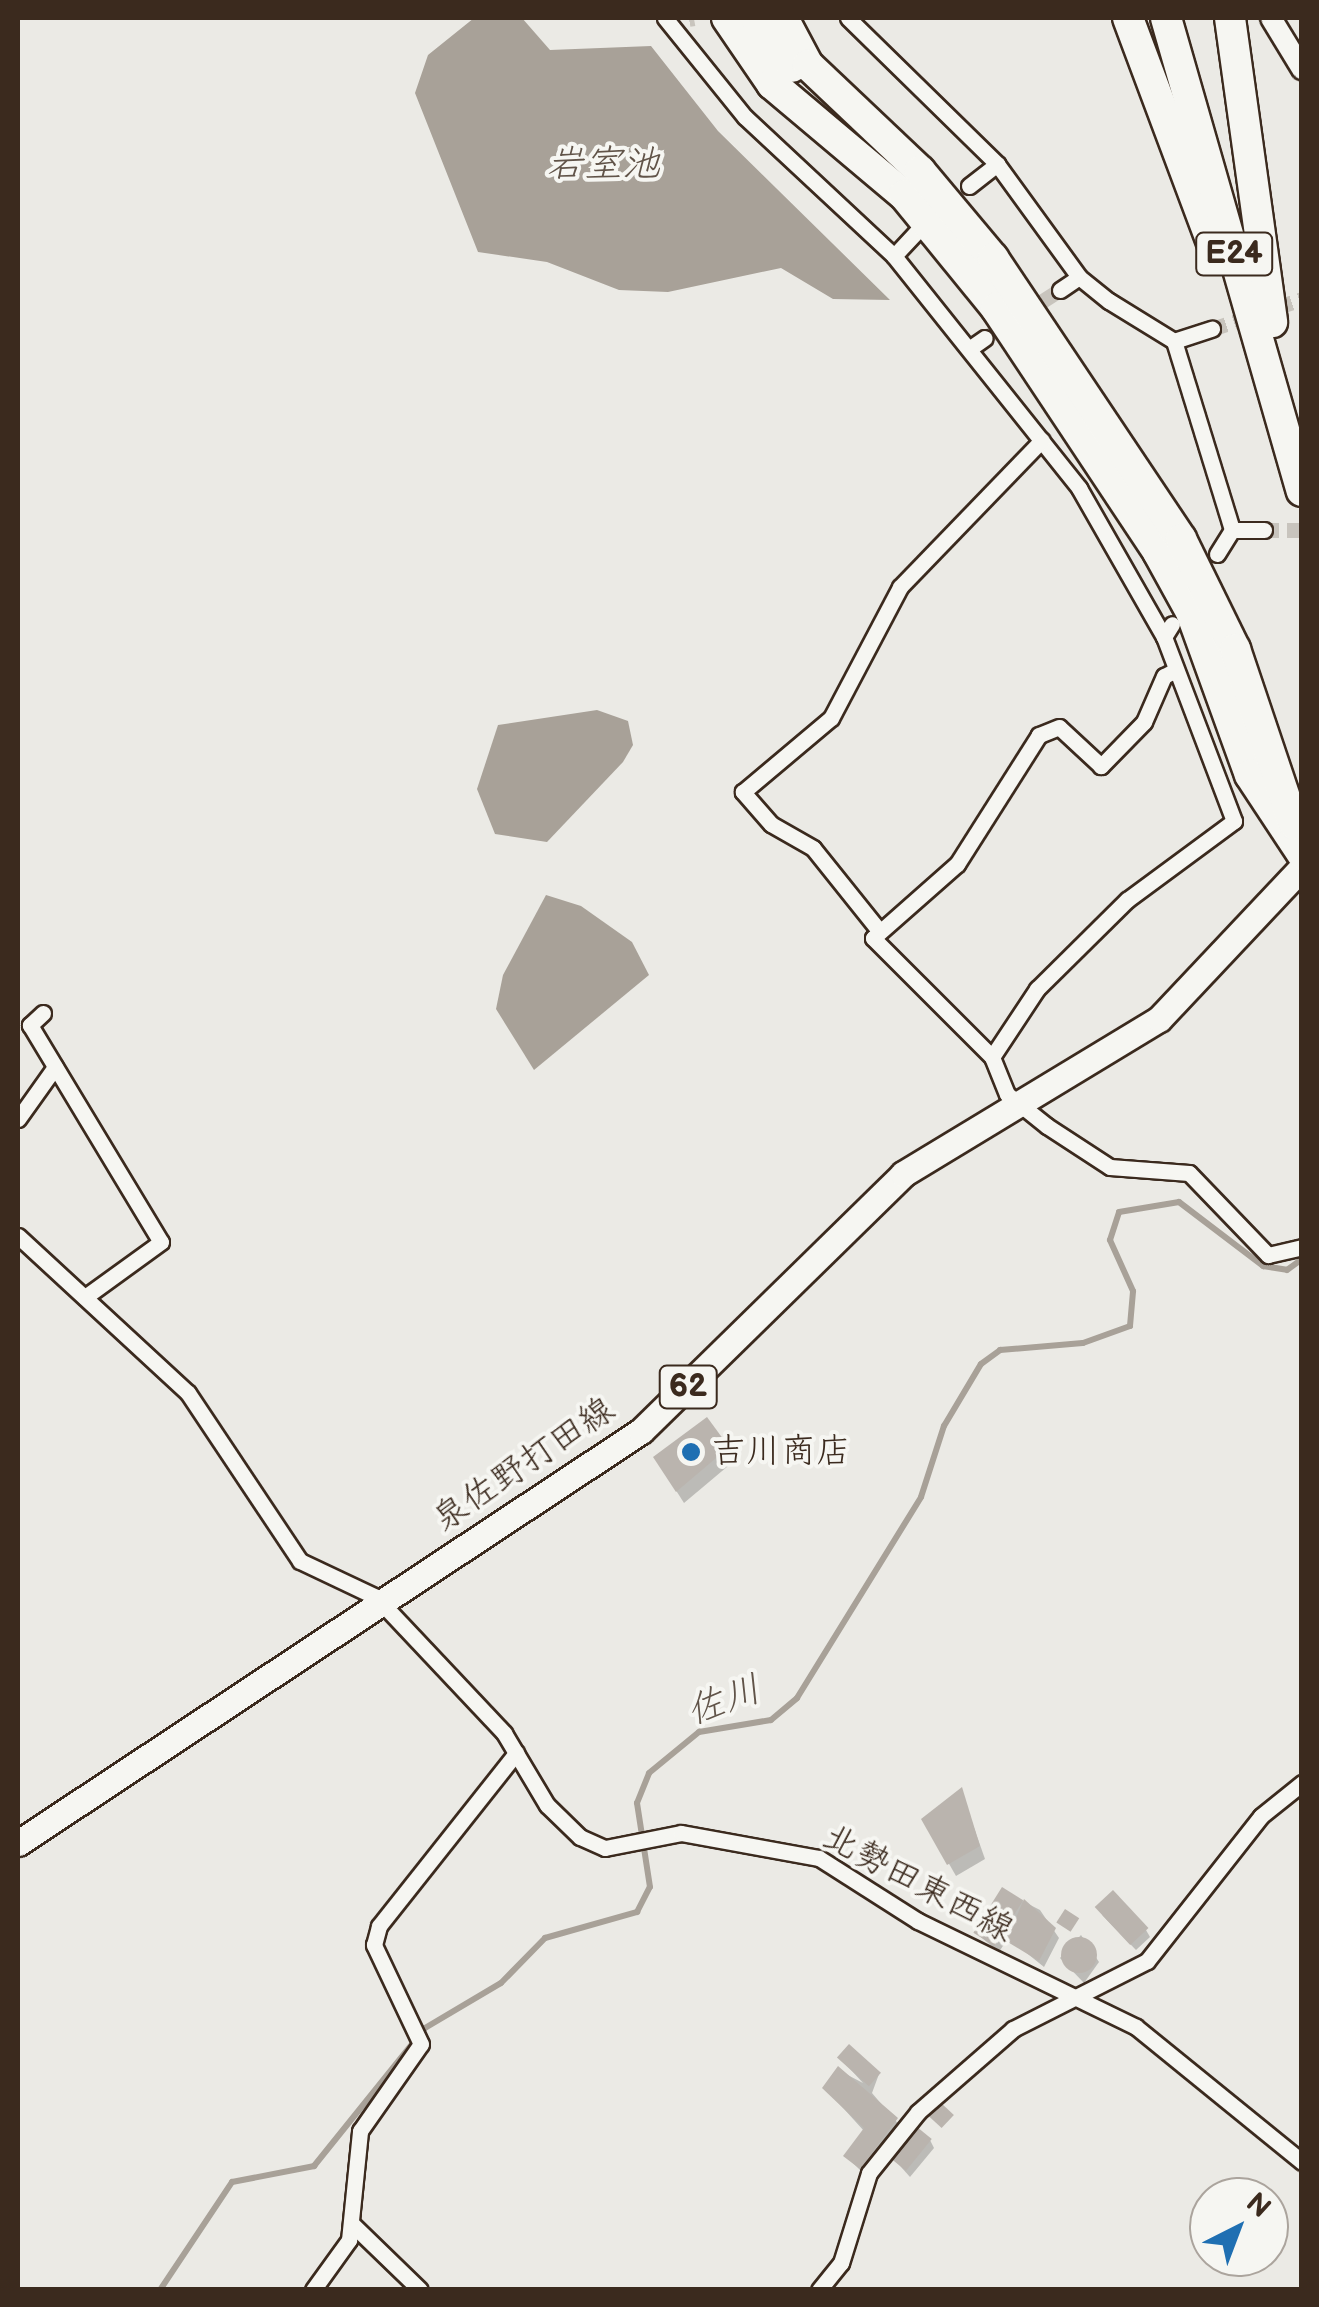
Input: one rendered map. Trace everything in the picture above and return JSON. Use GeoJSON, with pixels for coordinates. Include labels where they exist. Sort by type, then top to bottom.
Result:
{"type":"FeatureCollection","features":[{"type":"Feature","properties":{"kind":"highway"},"geometry":{"type":"LineString","coordinates":[[727,18],[772,84],[904,195],[996,308],[1158,552],[1191,612],[1250,775],[1302,854]]}},
{"type":"Feature","properties":{"kind":"highway"},"geometry":{"type":"LineString","coordinates":[[756,18],[816,90],[880,136]]}},
{"type":"Feature","properties":{"kind":"highway"},"geometry":{"type":"LineString","coordinates":[[783,18],[808,65],[993,258],[1181,539],[1234,649],[1302,846]]}},
{"type":"Feature","properties":{"kind":"highway"},"geometry":{"type":"LineString","coordinates":[[1128,18],[1299,467]]}},
{"type":"Feature","properties":{"kind":"highway","name":"E24"},"geometry":{"type":"LineString","coordinates":[[1166,18],[1299,467]]}},
{"type":"Feature","properties":{"kind":"highway"},"geometry":{"type":"LineString","coordinates":[[1230,20],[1256,234],[1299,467]]}},
{"type":"Feature","properties":{"kind":"main road","name":"泉佐野打田線"},"geometry":{"type":"LineString","coordinates":[[18,1843],[641,1431],[903,1174],[1158,1019],[1302,867]]}},
{"type":"Feature","properties":{"kind":"street"},"geometry":{"type":"LineString","coordinates":[[848,18],[997,164],[1079,277],[1174,341],[1232,530]]}},
{"type":"Feature","properties":{"kind":"street"},"geometry":{"type":"LineString","coordinates":[[1272,18],[1302,70]]}},
{"type":"Feature","properties":{"kind":"street"},"geometry":{"type":"LineString","coordinates":[[668,20],[689,19]]}},
{"type":"Feature","properties":{"kind":"street"},"geometry":{"type":"LineString","coordinates":[[668,20],[745,117],[894,256],[1042,440],[1168,630],[1176,670],[1234,820],[1127,900],[1036,989],[992,1057]]}},
{"type":"Feature","properties":{"kind":"street"},"geometry":{"type":"LineString","coordinates":[[968,186],[997,164]]}},
{"type":"Feature","properties":{"kind":"street"},"geometry":{"type":"LineString","coordinates":[[894,256],[918,230]]}},
{"type":"Feature","properties":{"kind":"street"},"geometry":{"type":"LineString","coordinates":[[1060,290],[1079,277]]}},
{"type":"Feature","properties":{"kind":"street"},"geometry":{"type":"LineString","coordinates":[[1174,341],[1212,330]]}},
{"type":"Feature","properties":{"kind":"street"},"geometry":{"type":"LineString","coordinates":[[969,349],[985,338]]}},
{"type":"Feature","properties":{"kind":"street"},"geometry":{"type":"LineString","coordinates":[[1042,440],[900,587],[830,718],[743,792],[770,824],[812,848],[877,928],[883,950],[992,1057],[995,1078],[1015,1103],[1110,1168],[1189,1173],[1268,1254],[1300,1246]]}},
{"type":"Feature","properties":{"kind":"street"},"geometry":{"type":"LineString","coordinates":[[1232,530],[1264,530]]}},
{"type":"Feature","properties":{"kind":"street"},"geometry":{"type":"LineString","coordinates":[[1216,554],[1232,530]]}},
{"type":"Feature","properties":{"kind":"street"},"geometry":{"type":"LineString","coordinates":[[877,928],[958,864],[1039,735],[1059,727],[1102,766],[1144,722],[1164,676],[1176,670]]}},
{"type":"Feature","properties":{"kind":"street"},"geometry":{"type":"LineString","coordinates":[[43,1013],[30,1025],[162,1242],[85,1296]]}},
{"type":"Feature","properties":{"kind":"street"},"geometry":{"type":"LineString","coordinates":[[18,1119],[54,1067]]}},
{"type":"Feature","properties":{"kind":"street"},"geometry":{"type":"LineString","coordinates":[[18,1236],[188,1393],[300,1561],[380,1603]]}},
{"type":"Feature","properties":{"kind":"street","name":"北勢田東西線"},"geometry":{"type":"LineString","coordinates":[[380,1603],[516,1753],[580,1837],[605,1848],[681,1832],[818,1858],[1193,2065],[1302,2162]]}},
{"type":"Feature","properties":{"kind":"street"},"geometry":{"type":"LineString","coordinates":[[313,2290],[353,2225],[360,2131],[420,2044],[416,2027],[374,1944],[378,1926],[516,1753]]}},
{"type":"Feature","properties":{"kind":"street"},"geometry":{"type":"LineString","coordinates":[[818,2290],[845,2253],[869,2173],[918,2112],[1013,2029],[1077,2002],[1160,1949],[1261,1816],[1302,1782]]}},
{"type":"Feature","properties":{"kind":"street"},"geometry":{"type":"LineString","coordinates":[[353,2225],[420,2290]]}},
{"type":"Feature","properties":{"kind":"water","name":"岩室池"},"geometry":{"type":"Polygon","coordinates":[[[474,18],[522,18],[550,50],[651,46],[718,131],[890,300],[833,299],[781,268],[668,292],[619,290],[547,262],[478,252],[415,93],[428,55],[474,18]]]}},
{"type":"Feature","properties":{"kind":"water"},"geometry":{"type":"Polygon","coordinates":[[[597,710],[628,721],[633,745],[623,762],[547,842],[495,834],[477,789],[498,725],[597,710]]]}},
{"type":"Feature","properties":{"kind":"water"},"geometry":{"type":"Polygon","coordinates":[[[546,895],[581,906],[632,942],[649,975],[534,1070],[496,1009],[503,975],[546,895]]]}},
{"type":"Feature","properties":{"kind":"building","name":"吉川商店"},"geometry":{"type":"Polygon","coordinates":[[[707,1417],[729,1447],[676,1492],[653,1457],[707,1417]]]}},
{"type":"Feature","properties":{"kind":"building"},"geometry":{"type":"Polygon","coordinates":[[[962,1787],[980,1846],[947,1865],[921,1819],[962,1787]]]}},
{"type":"Feature","properties":{"kind":"building"},"geometry":{"type":"Polygon","coordinates":[[[1002,1887],[1023,1900],[995,1946],[973,1933],[1002,1887]]]}},
{"type":"Feature","properties":{"kind":"building"},"geometry":{"type":"Polygon","coordinates":[[[1113,1890],[1148,1928],[1130,1945],[1095,1907],[1113,1890]]]}},
{"type":"Feature","properties":{"kind":"building"},"geometry":{"type":"Polygon","coordinates":[[[1024,1899],[1056,1928],[1039,1961],[1006,1941],[1024,1899]]]}},
{"type":"Feature","properties":{"kind":"building"},"geometry":{"type":"Polygon","coordinates":[[[1065,1909],[1079,1918],[1071,1932],[1056,1922],[1065,1909]]]}},
{"type":"Feature","properties":{"kind":"building"},"geometry":{"type":"Polygon","coordinates":[[[1079,1937],[1091,1943],[1097,1955],[1091,1967],[1079,1973],[1067,1967],[1061,1955],[1067,1943],[1079,1937]]]}},
{"type":"Feature","properties":{"kind":"building"},"geometry":{"type":"Polygon","coordinates":[[[849,2044],[881,2073],[869,2086],[837,2057],[849,2044]]]}},
{"type":"Feature","properties":{"kind":"building"},"geometry":{"type":"Polygon","coordinates":[[[838,2066],[898,2118],[860,2169],[843,2156],[864,2128],[822,2088],[838,2066]]]}},
{"type":"Feature","properties":{"kind":"building"},"geometry":{"type":"Polygon","coordinates":[[[940,2102],[954,2115],[942,2128],[928,2115],[940,2102]]]}},
{"type":"Feature","properties":{"kind":"building"},"geometry":{"type":"Polygon","coordinates":[[[917,2127],[932,2139],[906,2171],[891,2159],[917,2127]]]}},
{"type":"Feature","properties":{"kind":"waterway","name":"佐川"},"geometry":{"type":"LineString","coordinates":[[160,2290],[232,2182],[314,2166],[425,2028],[501,1983],[545,1938],[637,1912],[650,1887],[637,1803],[649,1773],[699,1732],[771,1720],[797,1698],[921,1497],[944,1426],[981,1364],[1000,1350],[1083,1343],[1130,1326],[1133,1291],[1110,1240],[1119,1212],[1179,1202],[1263,1266],[1287,1270],[1302,1259]]}},
{"type":"Feature","properties":{"kind":"tunnel"},"geometry":{"type":"LineString","coordinates":[[689,19],[694,18]]}},
{"type":"Feature","properties":{"kind":"tunnel"},"geometry":{"type":"LineString","coordinates":[[985,338],[1060,290]]}},
{"type":"Feature","properties":{"kind":"tunnel"},"geometry":{"type":"LineString","coordinates":[[1212,329],[1302,299]]}},
{"type":"Feature","properties":{"kind":"tunnel"},"geometry":{"type":"LineString","coordinates":[[1264,530],[1302,530]]}},
{"type":"Feature","properties":{"kind":"place","name":"吉川商店"},"geometry":{"type":"Point","coordinates":[691,1452]}}]}
